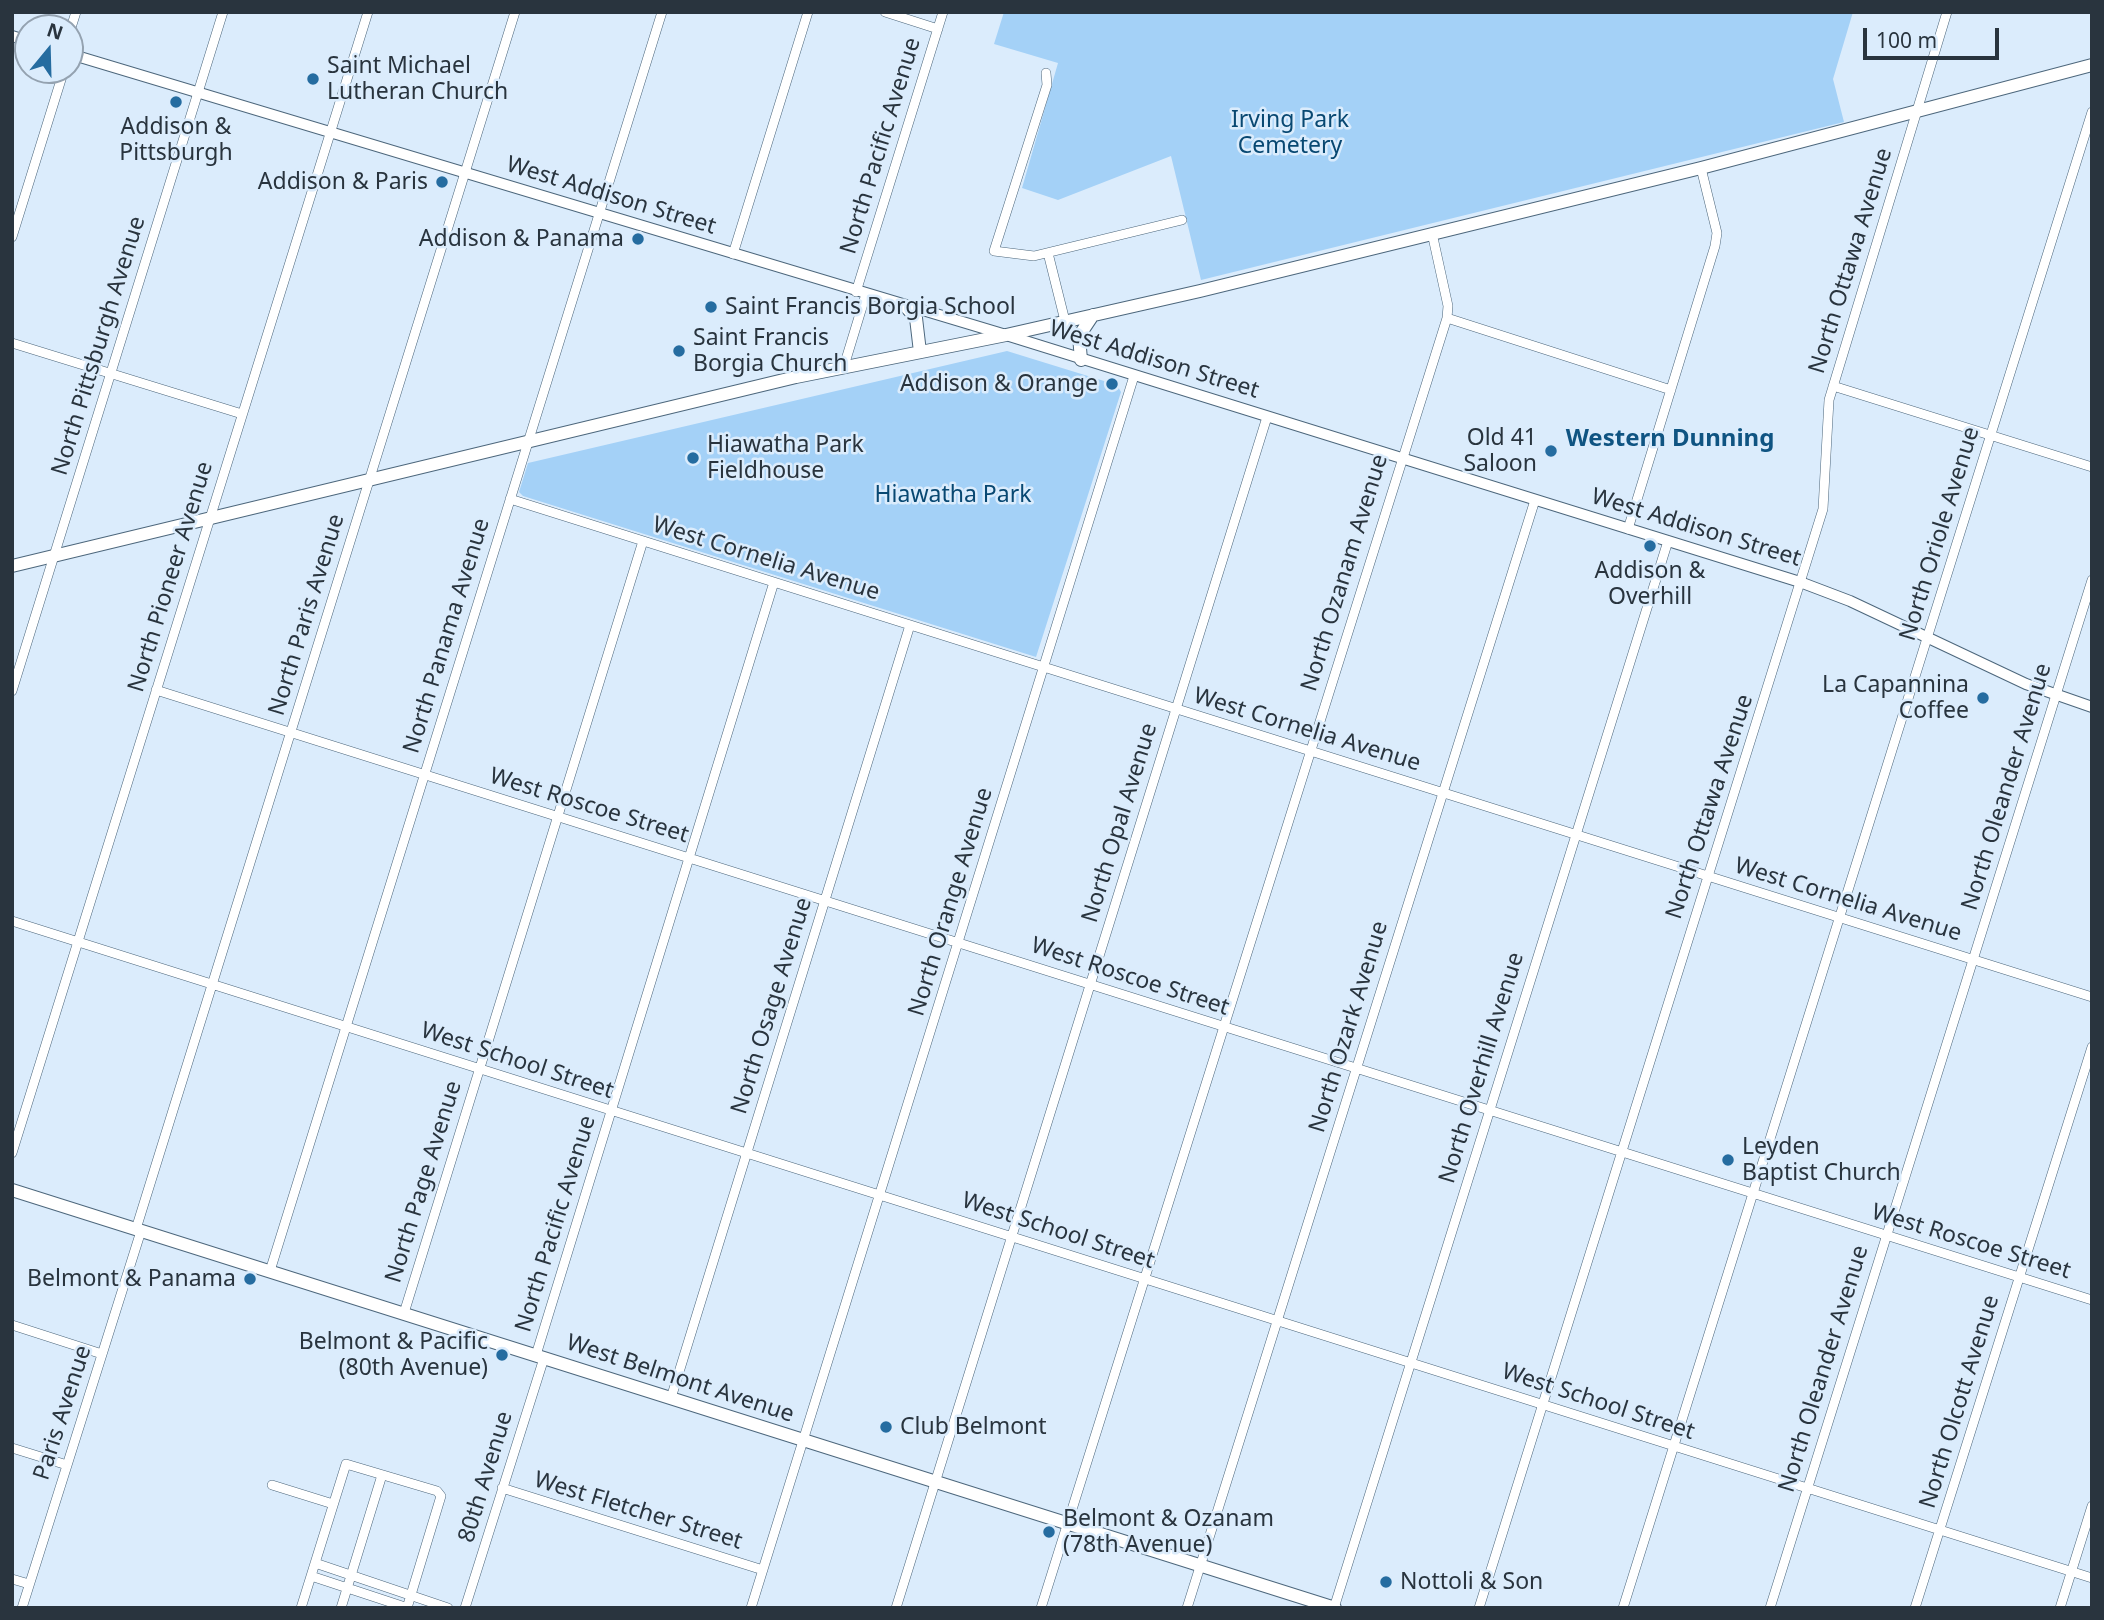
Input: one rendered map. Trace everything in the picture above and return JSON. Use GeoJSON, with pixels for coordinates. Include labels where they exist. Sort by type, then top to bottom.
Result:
{"type":"FeatureCollection","features":[{"type":"Feature","properties":{"kind":"main road"},"geometry":{"type":"LineString","coordinates":[[12,566],[844,366],[1006,335],[1093,315],[1701,168],[2092,65]]}},
{"type":"Feature","properties":{"kind":"main road"},"geometry":{"type":"LineString","coordinates":[[905,306],[916,318],[920,352]]}},
{"type":"Feature","properties":{"kind":"main road"},"geometry":{"type":"LineString","coordinates":[[1081,360],[1079,336],[1093,315]]}},
{"type":"Feature","properties":{"kind":"main road","name":"West Belmont Avenue"},"geometry":{"type":"LineString","coordinates":[[12,1190],[1334,1608]]}},
{"type":"Feature","properties":{"kind":"street","name":"North Pittsburgh Avenue"},"geometry":{"type":"LineString","coordinates":[[12,691],[223,12]]}},
{"type":"Feature","properties":{"kind":"street","name":"North Pioneer Avenue"},"geometry":{"type":"LineString","coordinates":[[12,1153],[368,12]]}},
{"type":"Feature","properties":{"kind":"street","name":"North Paris Avenue"},"geometry":{"type":"LineString","coordinates":[[139,1230],[212,985],[515,12]]}},
{"type":"Feature","properties":{"kind":"street","name":"North Panama Avenue"},"geometry":{"type":"LineString","coordinates":[[270,1271],[662,12]]}},
{"type":"Feature","properties":{"kind":"street"},"geometry":{"type":"LineString","coordinates":[[733,254],[808,12]]}},
{"type":"Feature","properties":{"kind":"street"},"geometry":{"type":"LineString","coordinates":[[885,12],[938,29]]}},
{"type":"Feature","properties":{"kind":"street","name":"North Pacific Avenue"},"geometry":{"type":"LineString","coordinates":[[844,366],[861,293],[943,12]]}},
{"type":"Feature","properties":{"kind":"street","name":"North Ottawa Avenue"},"geometry":{"type":"LineString","coordinates":[[1479,1608],[1823,509],[1829,400],[1947,12]]}},
{"type":"Feature","properties":{"kind":"street","name":"West Addison Street"},"geometry":{"type":"LineString","coordinates":[[84,58],[1006,335],[1800,582],[1850,601],[1995,671],[2092,706]]}},
{"type":"Feature","properties":{"kind":"street"},"geometry":{"type":"LineString","coordinates":[[1046,73],[1047,85],[994,251],[1034,256],[1182,220]]}},
{"type":"Feature","properties":{"kind":"street"},"geometry":{"type":"LineString","coordinates":[[12,237],[60,84]]}},
{"type":"Feature","properties":{"kind":"street","name":"North Oriole Avenue"},"geometry":{"type":"LineString","coordinates":[[1623,1608],[2092,112]]}},
{"type":"Feature","properties":{"kind":"street"},"geometry":{"type":"LineString","coordinates":[[1628,529],[1717,233],[1701,168]]}},
{"type":"Feature","properties":{"kind":"street","name":"North Ozanam Avenue"},"geometry":{"type":"LineString","coordinates":[[1041,1608],[1400,458],[1447,318],[1448,306],[1432,233]]}},
{"type":"Feature","properties":{"kind":"street"},"geometry":{"type":"LineString","coordinates":[[1048,253],[1065,321]]}},
{"type":"Feature","properties":{"kind":"street"},"geometry":{"type":"LineString","coordinates":[[1447,318],[1671,390]]}},
{"type":"Feature","properties":{"kind":"street"},"geometry":{"type":"LineString","coordinates":[[12,343],[242,414]]}},
{"type":"Feature","properties":{"kind":"street","name":"North Orange Avenue"},"geometry":{"type":"LineString","coordinates":[[751,1608],[1134,376]]}},
{"type":"Feature","properties":{"kind":"street"},"geometry":{"type":"LineString","coordinates":[[1833,386],[2092,467]]}},
{"type":"Feature","properties":{"kind":"street","name":"North Opal Avenue"},"geometry":{"type":"LineString","coordinates":[[896,1608],[1267,417]]}},
{"type":"Feature","properties":{"kind":"street","name":"West Cornelia Avenue"},"geometry":{"type":"LineString","coordinates":[[510,499],[2092,997]]}},
{"type":"Feature","properties":{"kind":"street","name":"North Ozark Avenue"},"geometry":{"type":"LineString","coordinates":[[1187,1608],[1535,500]]}},
{"type":"Feature","properties":{"kind":"street","name":"North Page Avenue"},"geometry":{"type":"LineString","coordinates":[[404,1314],[643,541]]}},
{"type":"Feature","properties":{"kind":"street","name":"North Overhill Avenue"},"geometry":{"type":"LineString","coordinates":[[1334,1608],[1668,541]]}},
{"type":"Feature","properties":{"kind":"street","name":"North Oleander Avenue"},"geometry":{"type":"LineString","coordinates":[[1770,1608],[2092,580]]}},
{"type":"Feature","properties":{"kind":"street","name":"North Pacific Avenue"},"geometry":{"type":"LineString","coordinates":[[540,1357],[611,1111],[774,582]]}},
{"type":"Feature","properties":{"kind":"street","name":"North Osage Avenue"},"geometry":{"type":"LineString","coordinates":[[671,1398],[910,625]]}},
{"type":"Feature","properties":{"kind":"street","name":"West Roscoe Street"},"geometry":{"type":"LineString","coordinates":[[156,690],[2092,1300]]}},
{"type":"Feature","properties":{"kind":"street","name":"West School Street"},"geometry":{"type":"LineString","coordinates":[[12,921],[2092,1578]]}},
{"type":"Feature","properties":{"kind":"street","name":"North Olcott Avenue"},"geometry":{"type":"LineString","coordinates":[[1915,1608],[2092,1047]]}},
{"type":"Feature","properties":{"kind":"street","name":"Paris Avenue"},"geometry":{"type":"LineString","coordinates":[[22,1608],[139,1230]]}},
{"type":"Feature","properties":{"kind":"street"},"geometry":{"type":"LineString","coordinates":[[12,1325],[102,1354]]}},
{"type":"Feature","properties":{"kind":"street","name":"80th Avenue"},"geometry":{"type":"LineString","coordinates":[[465,1608],[540,1357]]}},
{"type":"Feature","properties":{"kind":"street"},"geometry":{"type":"LineString","coordinates":[[12,1448],[67,1465]]}},
{"type":"Feature","properties":{"kind":"street"},"geometry":{"type":"LineString","coordinates":[[301,1608],[315,1563],[334,1504],[346,1464],[437,1491],[441,1496],[407,1608],[311,1576]]}},
{"type":"Feature","properties":{"kind":"street"},"geometry":{"type":"LineString","coordinates":[[341,1608],[382,1475]]}},
{"type":"Feature","properties":{"kind":"street"},"geometry":{"type":"LineString","coordinates":[[272,1485],[334,1504]]}},
{"type":"Feature","properties":{"kind":"street","name":"West Fletcher Street"},"geometry":{"type":"LineString","coordinates":[[502,1488],[763,1570]]}},
{"type":"Feature","properties":{"kind":"street"},"geometry":{"type":"LineString","coordinates":[[2060,1608],[2092,1506]]}},
{"type":"Feature","properties":{"kind":"street"},"geometry":{"type":"LineString","coordinates":[[315,1563],[448,1608]]}},
{"type":"Feature","properties":{"kind":"street"},"geometry":{"type":"LineString","coordinates":[[12,1579],[29,1584]]}},
{"type":"Feature","properties":{"kind":"green space","name":"Irving Park Cemetery"},"geometry":{"type":"Polygon","coordinates":[[[1004,12],[1853,12],[1833,79],[1844,122],[1201,280],[1171,156],[1058,200],[1022,188],[1058,63],[994,44],[1004,12]]]}},
{"type":"Feature","properties":{"kind":"green space","name":"Hiawatha Park"},"geometry":{"type":"Polygon","coordinates":[[[1007,351],[1117,385],[1121,392],[1036,657],[523,496],[519,492],[528,463],[1007,351]]]}},
{"type":"Feature","properties":{"kind":"place","name":"Saint Michael Lutheran Church"},"geometry":{"type":"Point","coordinates":[313,79]}},
{"type":"Feature","properties":{"kind":"place","name":"Addison & Pittsburgh"},"geometry":{"type":"Point","coordinates":[176,102]}},
{"type":"Feature","properties":{"kind":"place","name":"Addison & Paris"},"geometry":{"type":"Point","coordinates":[442,182]}},
{"type":"Feature","properties":{"kind":"place","name":"Addison & Panama"},"geometry":{"type":"Point","coordinates":[638,239]}},
{"type":"Feature","properties":{"kind":"place","name":"Saint Francis Borgia School"},"geometry":{"type":"Point","coordinates":[711,307]}},
{"type":"Feature","properties":{"kind":"place","name":"Saint Francis Borgia Church"},"geometry":{"type":"Point","coordinates":[679,351]}},
{"type":"Feature","properties":{"kind":"place","name":"Addison & Orange"},"geometry":{"type":"Point","coordinates":[1112,384]}},
{"type":"Feature","properties":{"kind":"place","name":"Old 41 Saloon"},"geometry":{"type":"Point","coordinates":[1551,451]}},
{"type":"Feature","properties":{"kind":"place","name":"Hiawatha Park Fieldhouse"},"geometry":{"type":"Point","coordinates":[693,458]}},
{"type":"Feature","properties":{"kind":"place","name":"Addison & Overhill"},"geometry":{"type":"Point","coordinates":[1650,546]}},
{"type":"Feature","properties":{"kind":"place","name":"La Capannina Coffee"},"geometry":{"type":"Point","coordinates":[1983,698]}},
{"type":"Feature","properties":{"kind":"place","name":"Leyden Baptist Church"},"geometry":{"type":"Point","coordinates":[1728,1160]}},
{"type":"Feature","properties":{"kind":"place","name":"Belmont & Panama"},"geometry":{"type":"Point","coordinates":[250,1279]}},
{"type":"Feature","properties":{"kind":"place","name":"Belmont & Pacific (80th Avenue)"},"geometry":{"type":"Point","coordinates":[502,1355]}},
{"type":"Feature","properties":{"kind":"place","name":"Club Belmont"},"geometry":{"type":"Point","coordinates":[886,1427]}},
{"type":"Feature","properties":{"kind":"place","name":"Belmont & Ozanam (78th Avenue)"},"geometry":{"type":"Point","coordinates":[1049,1532]}},
{"type":"Feature","properties":{"kind":"place","name":"Nottoli & Son"},"geometry":{"type":"Point","coordinates":[1386,1582]}},
{"type":"Feature","properties":{"kind":"district","name":"Western Dunning"},"geometry":{"type":"Point","coordinates":[1670,439]}}]}
